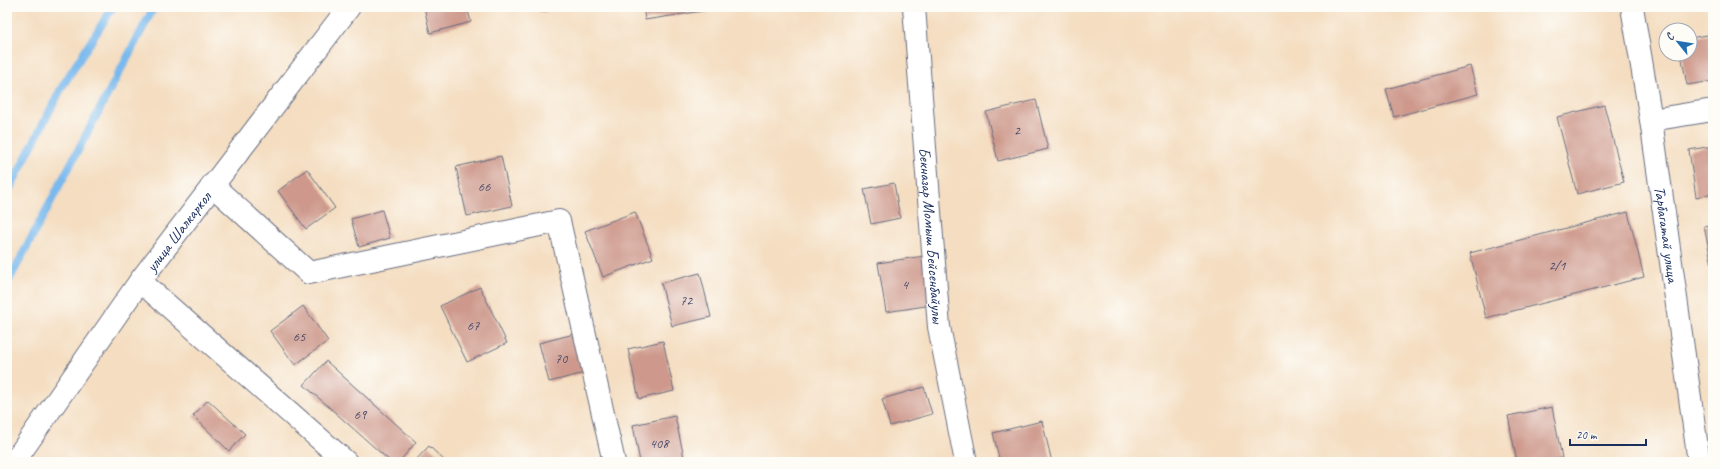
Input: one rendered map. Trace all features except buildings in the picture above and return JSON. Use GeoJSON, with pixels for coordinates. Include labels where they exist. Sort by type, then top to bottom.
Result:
{"type":"FeatureCollection","features":[{"type":"Feature","properties":{"kind":"street","name":"улица Шалкаркол"},"geometry":{"type":"LineString","coordinates":[[14,462],[140,281],[349,7]]}},
{"type":"Feature","properties":{"kind":"street","name":"Бекназар Момыш Бейсенбайулы"},"geometry":{"type":"LineString","coordinates":[[914,7],[939,327],[966,462]]}},
{"type":"Feature","properties":{"kind":"street","name":"Тарбагатай улица"},"geometry":{"type":"LineString","coordinates":[[1632,7],[1651,120],[1699,462]]}},
{"type":"Feature","properties":{"kind":"street"},"geometry":{"type":"LineString","coordinates":[[1651,120],[1713,110]]}},
{"type":"Feature","properties":{"kind":"street"},"geometry":{"type":"LineString","coordinates":[[212,185],[309,273],[560,221],[614,462]]}},
{"type":"Feature","properties":{"kind":"street"},"geometry":{"type":"LineString","coordinates":[[140,281],[346,462]]}},
{"type":"Feature","properties":{"kind":"waterway"},"geometry":{"type":"LineString","coordinates":[[7,194],[63,85],[113,7]]}},
{"type":"Feature","properties":{"kind":"waterway"},"geometry":{"type":"LineString","coordinates":[[7,284],[154,7]]}}]}
